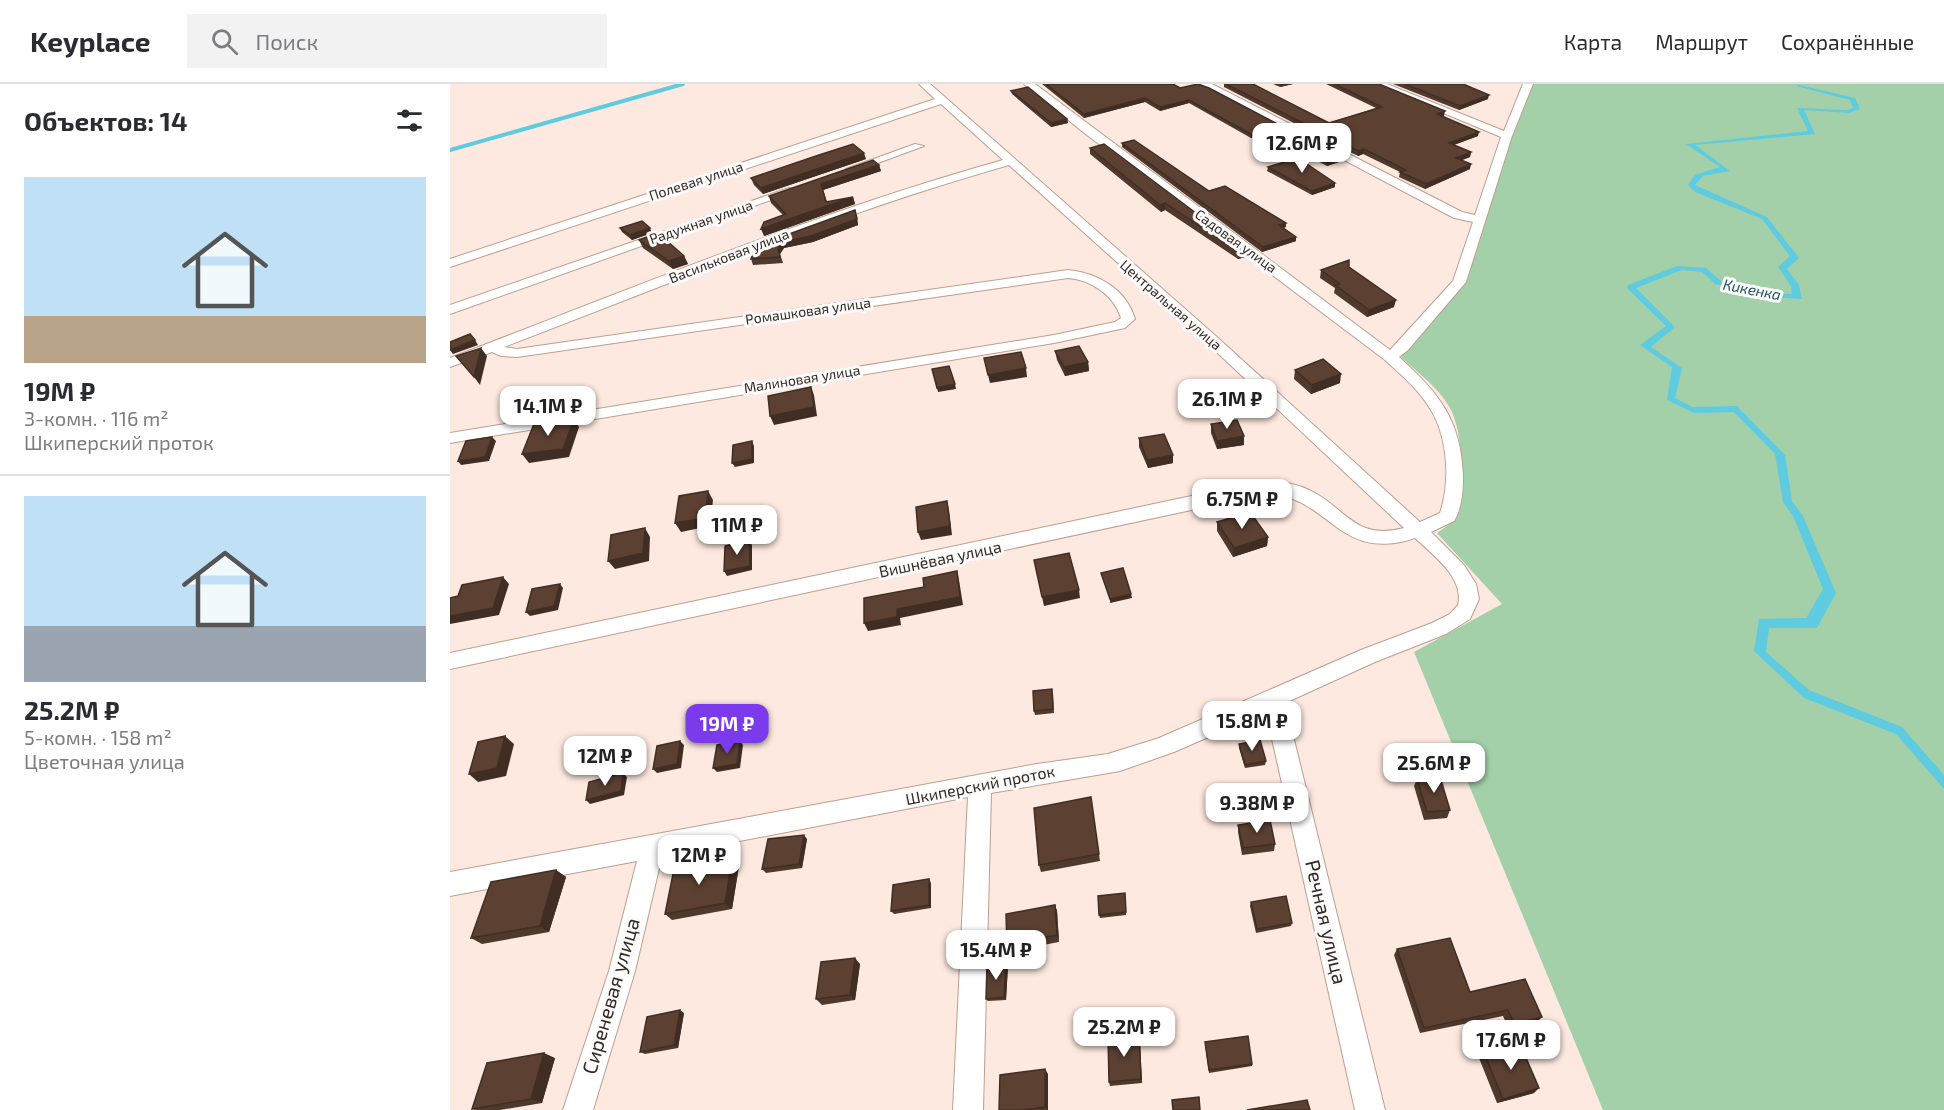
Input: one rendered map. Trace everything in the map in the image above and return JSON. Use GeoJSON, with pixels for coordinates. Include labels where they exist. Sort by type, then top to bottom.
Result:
{"type":"FeatureCollection","features":[{"type":"Feature","properties":{"kind":"street","name":"Центральная улица"},"geometry":{"type":"LineString","coordinates":[[924,84],[1012,161],[1114,256],[1238,364],[1417,531],[1459,573],[1470,592]]}},
{"type":"Feature","properties":{"kind":"street","name":"Садовая улица"},"geometry":{"type":"LineString","coordinates":[[1029,84],[1104,143],[1390,357],[1424,387],[1437,405]]}},
{"type":"Feature","properties":{"kind":"street"},"geometry":{"type":"LineString","coordinates":[[1205,84],[1458,215],[1481,219]]}},
{"type":"Feature","properties":{"kind":"street"},"geometry":{"type":"LineString","coordinates":[[1379,84],[1507,136]]}},
{"type":"Feature","properties":{"kind":"street"},"geometry":{"type":"LineString","coordinates":[[1390,357],[1403,347],[1459,282],[1507,136],[1528,84]]}},
{"type":"Feature","properties":{"kind":"street","name":"Полевая улица"},"geometry":{"type":"LineString","coordinates":[[450,263],[943,100]]}},
{"type":"Feature","properties":{"kind":"street"},"geometry":{"type":"LineString","coordinates":[[843,172],[919,146]]}},
{"type":"Feature","properties":{"kind":"street","name":"Васильковая улица"},"geometry":{"type":"LineString","coordinates":[[450,363],[816,222],[919,187],[1012,161]]}},
{"type":"Feature","properties":{"kind":"street","name":"Радужная улица"},"geometry":{"type":"LineString","coordinates":[[450,310],[810,184]]}},
{"type":"Feature","properties":{"kind":"street","name":"Ромашковая улица"},"geometry":{"type":"LineString","coordinates":[[495,346],[501,352],[517,353],[1068,274],[1092,278],[1116,298]]}},
{"type":"Feature","properties":{"kind":"street","name":"Малиновая улица"},"geometry":{"type":"LineString","coordinates":[[450,438],[1021,345],[1119,325],[1128,319],[1127,312],[1116,298]]}},
{"type":"Feature","properties":{"kind":"street","name":"Вишнёвая улица"},"geometry":{"type":"LineString","coordinates":[[450,661],[1189,505],[1248,489],[1293,490],[1314,500],[1345,528],[1366,537],[1388,540],[1417,531],[1448,517],[1455,497],[1449,426],[1437,405]]}},
{"type":"Feature","properties":{"kind":"street","name":"Шкиперский проток"},"geometry":{"type":"LineString","coordinates":[[450,884],[1128,759],[1274,700],[1352,661],[1446,625],[1462,616],[1469,605],[1470,592]]}},
{"type":"Feature","properties":{"kind":"street","name":"Речная улица"},"geometry":{"type":"LineString","coordinates":[[1274,700],[1370,1110]]}},
{"type":"Feature","properties":{"kind":"street"},"geometry":{"type":"LineString","coordinates":[[968,1110],[980,785]]}},
{"type":"Feature","properties":{"kind":"street","name":"Сиреневая улица"},"geometry":{"type":"LineString","coordinates":[[578,1110],[622,971],[652,848]]}},
{"type":"Feature","properties":{"kind":"green space"},"geometry":{"type":"Polygon","coordinates":[[[1531,84],[1944,84],[1944,1110],[1603,1110],[1414,652],[1502,604],[1437,533],[1456,519],[1459,508],[1461,451],[1459,436],[1448,404],[1429,382],[1401,357],[1464,283],[1509,138],[1531,84]]]}},
{"type":"Feature","properties":{"kind":"water","name":"Кикенка"},"geometry":{"type":"Polygon","coordinates":[[[1795,84],[1855,98],[1860,109],[1849,113],[1804,110],[1815,134],[1695,145],[1730,171],[1703,176],[1695,185],[1767,217],[1799,258],[1787,269],[1799,285],[1802,299],[1769,297],[1715,284],[1702,272],[1682,270],[1636,288],[1675,327],[1651,347],[1682,368],[1675,398],[1692,407],[1737,406],[1785,455],[1792,501],[1803,516],[1836,593],[1817,628],[1769,628],[1766,652],[1809,690],[1902,727],[1944,775],[1944,789],[1896,734],[1804,698],[1754,651],[1759,619],[1806,618],[1823,589],[1793,516],[1783,502],[1775,454],[1734,412],[1694,413],[1667,400],[1672,367],[1640,345],[1666,326],[1627,288],[1628,285],[1677,266],[1706,268],[1721,281],[1767,293],[1792,294],[1791,286],[1778,267],[1790,256],[1762,219],[1695,192],[1688,185],[1695,175],[1720,167],[1686,144],[1808,131],[1797,108],[1847,110],[1853,108],[1850,100],[1795,84]]]}},
{"type":"Feature","properties":{"kind":"building"},"geometry":{"type":"Polygon","coordinates":[[[1046,84],[1173,84],[1180,88],[1198,84],[1342,158],[1328,162],[1267,131],[1251,134],[1189,100],[1160,107],[1145,98],[1084,114],[1046,84]]]}},
{"type":"Feature","properties":{"kind":"building"},"geometry":{"type":"Polygon","coordinates":[[[1226,84],[1253,84],[1329,123],[1382,107],[1335,84],[1379,84],[1445,111],[1437,114],[1479,132],[1449,143],[1471,152],[1456,158],[1471,164],[1426,184],[1400,172],[1406,170],[1364,149],[1358,151],[1226,84]]]}},
{"type":"Feature","properties":{"kind":"building"},"geometry":{"type":"Polygon","coordinates":[[[1405,84],[1463,84],[1489,95],[1460,106],[1405,84]]]}},
{"type":"Feature","properties":{"kind":"building"},"geometry":{"type":"Polygon","coordinates":[[[1028,87],[1067,119],[1051,123],[1011,91],[1028,87]]]}},
{"type":"Feature","properties":{"kind":"building"},"geometry":{"type":"Polygon","coordinates":[[[1134,140],[1209,191],[1225,186],[1286,223],[1279,225],[1296,237],[1263,247],[1122,143],[1134,140]]]}},
{"type":"Feature","properties":{"kind":"building"},"geometry":{"type":"Polygon","coordinates":[[[853,144],[864,153],[761,188],[751,178],[819,155],[853,144]]]}},
{"type":"Feature","properties":{"kind":"building"},"geometry":{"type":"Polygon","coordinates":[[[1104,144],[1245,250],[1238,252],[1165,203],[1160,205],[1090,148],[1104,144]]]}},
{"type":"Feature","properties":{"kind":"building"},"geometry":{"type":"Polygon","coordinates":[[[1298,158],[1335,183],[1312,191],[1268,167],[1298,158]]]}},
{"type":"Feature","properties":{"kind":"building"},"geometry":{"type":"Polygon","coordinates":[[[873,160],[879,165],[821,184],[826,202],[853,197],[761,229],[764,222],[786,214],[769,196],[873,160]]]}},
{"type":"Feature","properties":{"kind":"building"},"geometry":{"type":"Polygon","coordinates":[[[855,210],[857,219],[811,236],[782,242],[778,248],[780,257],[751,259],[756,246],[855,210]]]}},
{"type":"Feature","properties":{"kind":"building"},"geometry":{"type":"Polygon","coordinates":[[[642,221],[650,228],[630,235],[620,228],[642,221]]]}},
{"type":"Feature","properties":{"kind":"building"},"geometry":{"type":"Polygon","coordinates":[[[658,233],[684,256],[669,261],[639,240],[658,233]]]}},
{"type":"Feature","properties":{"kind":"building"},"geometry":{"type":"Polygon","coordinates":[[[1349,260],[1349,267],[1396,300],[1369,310],[1335,285],[1340,284],[1321,270],[1349,260]]]}},
{"type":"Feature","properties":{"kind":"building"},"geometry":{"type":"Polygon","coordinates":[[[470,334],[475,340],[450,350],[450,342],[470,334]]]}},
{"type":"Feature","properties":{"kind":"building"},"geometry":{"type":"Polygon","coordinates":[[[1079,346],[1088,362],[1064,367],[1055,351],[1079,346]]]}},
{"type":"Feature","properties":{"kind":"building"},"geometry":{"type":"Polygon","coordinates":[[[481,348],[474,377],[456,356],[481,348]]]}},
{"type":"Feature","properties":{"kind":"building"},"geometry":{"type":"Polygon","coordinates":[[[1021,352],[1026,368],[988,375],[984,358],[1021,352]]]}},
{"type":"Feature","properties":{"kind":"building"},"geometry":{"type":"Polygon","coordinates":[[[1323,359],[1341,374],[1312,385],[1295,370],[1323,359]]]}},
{"type":"Feature","properties":{"kind":"building"},"geometry":{"type":"Polygon","coordinates":[[[949,366],[955,384],[937,388],[932,369],[949,366]]]}},
{"type":"Feature","properties":{"kind":"building"},"geometry":{"type":"Polygon","coordinates":[[[811,387],[814,407],[770,416],[768,396],[811,387]]]}},
{"type":"Feature","properties":{"kind":"building"},"geometry":{"type":"Polygon","coordinates":[[[574,419],[563,449],[522,454],[534,424],[574,419]]]}},
{"type":"Feature","properties":{"kind":"building"},"geometry":{"type":"Polygon","coordinates":[[[1237,420],[1244,436],[1217,441],[1211,424],[1237,420]]]}},
{"type":"Feature","properties":{"kind":"building"},"geometry":{"type":"Polygon","coordinates":[[[1164,434],[1173,455],[1147,460],[1139,438],[1164,434]]]}},
{"type":"Feature","properties":{"kind":"building"},"geometry":{"type":"Polygon","coordinates":[[[492,437],[485,457],[458,461],[466,441],[492,437]]]}},
{"type":"Feature","properties":{"kind":"building"},"geometry":{"type":"Polygon","coordinates":[[[752,441],[752,459],[732,463],[733,445],[752,441]]]}},
{"type":"Feature","properties":{"kind":"building"},"geometry":{"type":"Polygon","coordinates":[[[708,491],[705,518],[675,523],[679,496],[708,491]]]}},
{"type":"Feature","properties":{"kind":"building"},"geometry":{"type":"Polygon","coordinates":[[[947,501],[950,526],[918,532],[916,507],[947,501]]]}},
{"type":"Feature","properties":{"kind":"building"},"geometry":{"type":"Polygon","coordinates":[[[1250,512],[1268,537],[1234,548],[1217,522],[1250,512]]]}},
{"type":"Feature","properties":{"kind":"building"},"geometry":{"type":"Polygon","coordinates":[[[645,528],[643,553],[608,561],[611,535],[645,528]]]}},
{"type":"Feature","properties":{"kind":"building"},"geometry":{"type":"Polygon","coordinates":[[[749,540],[750,566],[724,571],[725,546],[749,540]]]}},
{"type":"Feature","properties":{"kind":"building"},"geometry":{"type":"Polygon","coordinates":[[[1069,553],[1079,590],[1042,597],[1034,560],[1069,553]]]}},
{"type":"Feature","properties":{"kind":"building"},"geometry":{"type":"Polygon","coordinates":[[[1123,568],[1131,594],[1110,599],[1101,573],[1123,568]]]}},
{"type":"Feature","properties":{"kind":"building"},"geometry":{"type":"Polygon","coordinates":[[[957,571],[960,597],[897,609],[897,617],[864,623],[864,598],[924,587],[923,578],[957,571]]]}},
{"type":"Feature","properties":{"kind":"building"},"geometry":{"type":"Polygon","coordinates":[[[503,577],[493,608],[450,616],[450,598],[458,596],[462,585],[503,577]]]}},
{"type":"Feature","properties":{"kind":"building"},"geometry":{"type":"Polygon","coordinates":[[[560,584],[554,606],[526,612],[532,589],[560,584]]]}},
{"type":"Feature","properties":{"kind":"building"},"geometry":{"type":"Polygon","coordinates":[[[1052,689],[1053,709],[1034,711],[1033,691],[1052,689]]]}},
{"type":"Feature","properties":{"kind":"building"},"geometry":{"type":"Polygon","coordinates":[[[505,736],[497,768],[469,774],[478,742],[505,736]]]}},
{"type":"Feature","properties":{"kind":"building"},"geometry":{"type":"Polygon","coordinates":[[[1260,740],[1266,761],[1245,765],[1239,744],[1260,740]]]}},
{"type":"Feature","properties":{"kind":"building"},"geometry":{"type":"Polygon","coordinates":[[[680,741],[677,764],[653,769],[657,746],[680,741]]]}},
{"type":"Feature","properties":{"kind":"building"},"geometry":{"type":"Polygon","coordinates":[[[740,741],[737,764],[713,768],[717,745],[740,741]]]}},
{"type":"Feature","properties":{"kind":"building"},"geometry":{"type":"Polygon","coordinates":[[[623,773],[621,791],[586,800],[589,782],[623,773]]]}},
{"type":"Feature","properties":{"kind":"building"},"geometry":{"type":"Polygon","coordinates":[[[1440,777],[1450,810],[1427,812],[1417,779],[1440,777]]]}},
{"type":"Feature","properties":{"kind":"building"},"geometry":{"type":"Polygon","coordinates":[[[1091,797],[1099,854],[1039,865],[1034,808],[1091,797]]]}},
{"type":"Feature","properties":{"kind":"building"},"geometry":{"type":"Polygon","coordinates":[[[1270,820],[1275,844],[1243,848],[1238,825],[1270,820]]]}},
{"type":"Feature","properties":{"kind":"building"},"geometry":{"type":"Polygon","coordinates":[[[804,835],[799,864],[762,869],[768,839],[804,835]]]}},
{"type":"Feature","properties":{"kind":"building"},"geometry":{"type":"Polygon","coordinates":[[[732,859],[725,903],[665,914],[674,869],[732,859]]]}},
{"type":"Feature","properties":{"kind":"building"},"geometry":{"type":"Polygon","coordinates":[[[556,870],[540,926],[471,938],[491,882],[556,870]]]}},
{"type":"Feature","properties":{"kind":"building"},"geometry":{"type":"Polygon","coordinates":[[[929,879],[929,905],[891,911],[893,885],[929,879]]]}},
{"type":"Feature","properties":{"kind":"building"},"geometry":{"type":"Polygon","coordinates":[[[1125,893],[1126,912],[1099,915],[1098,896],[1125,893]]]}},
{"type":"Feature","properties":{"kind":"building"},"geometry":{"type":"Polygon","coordinates":[[[1286,896],[1292,923],[1257,929],[1251,902],[1286,896]]]}},
{"type":"Feature","properties":{"kind":"building"},"geometry":{"type":"Polygon","coordinates":[[[1055,905],[1057,935],[1007,945],[1006,914],[1055,905]]]}},
{"type":"Feature","properties":{"kind":"building"},"geometry":{"type":"Polygon","coordinates":[[[1450,938],[1470,992],[1525,979],[1542,1017],[1514,1024],[1508,1010],[1424,1028],[1397,949],[1450,938]]]}},
{"type":"Feature","properties":{"kind":"building"},"geometry":{"type":"Polygon","coordinates":[[[855,958],[850,995],[816,999],[821,962],[855,958]]]}},
{"type":"Feature","properties":{"kind":"building"},"geometry":{"type":"Polygon","coordinates":[[[1006,963],[1004,997],[986,999],[987,965],[1006,963]]]}},
{"type":"Feature","properties":{"kind":"building"},"geometry":{"type":"Polygon","coordinates":[[[680,1010],[674,1045],[640,1052],[647,1017],[680,1010]]]}},
{"type":"Feature","properties":{"kind":"building"},"geometry":{"type":"Polygon","coordinates":[[[1139,1034],[1141,1079],[1109,1082],[1108,1037],[1139,1034]]]}},
{"type":"Feature","properties":{"kind":"building"},"geometry":{"type":"Polygon","coordinates":[[[1248,1036],[1252,1064],[1209,1070],[1205,1042],[1248,1036]]]}},
{"type":"Feature","properties":{"kind":"building"},"geometry":{"type":"Polygon","coordinates":[[[1520,1044],[1539,1088],[1503,1099],[1484,1053],[1520,1044]]]}},
{"type":"Feature","properties":{"kind":"building"},"geometry":{"type":"Polygon","coordinates":[[[544,1053],[531,1099],[472,1109],[487,1063],[544,1053]]]}},
{"type":"Feature","properties":{"kind":"building"},"geometry":{"type":"Polygon","coordinates":[[[1045,1069],[1045,1107],[999,1110],[1000,1075],[1045,1069]]]}},
{"type":"Feature","properties":{"kind":"building"},"geometry":{"type":"Polygon","coordinates":[[[1199,1097],[1200,1110],[1173,1110],[1172,1100],[1199,1097]]]}},
{"type":"Feature","properties":{"kind":"building"},"geometry":{"type":"Polygon","coordinates":[[[1307,1100],[1310,1110],[1247,1110],[1307,1100]]]}},
{"type":"Feature","properties":{"kind":"waterway"},"geometry":{"type":"LineString","coordinates":[[450,150],[683,84]]}}]}
